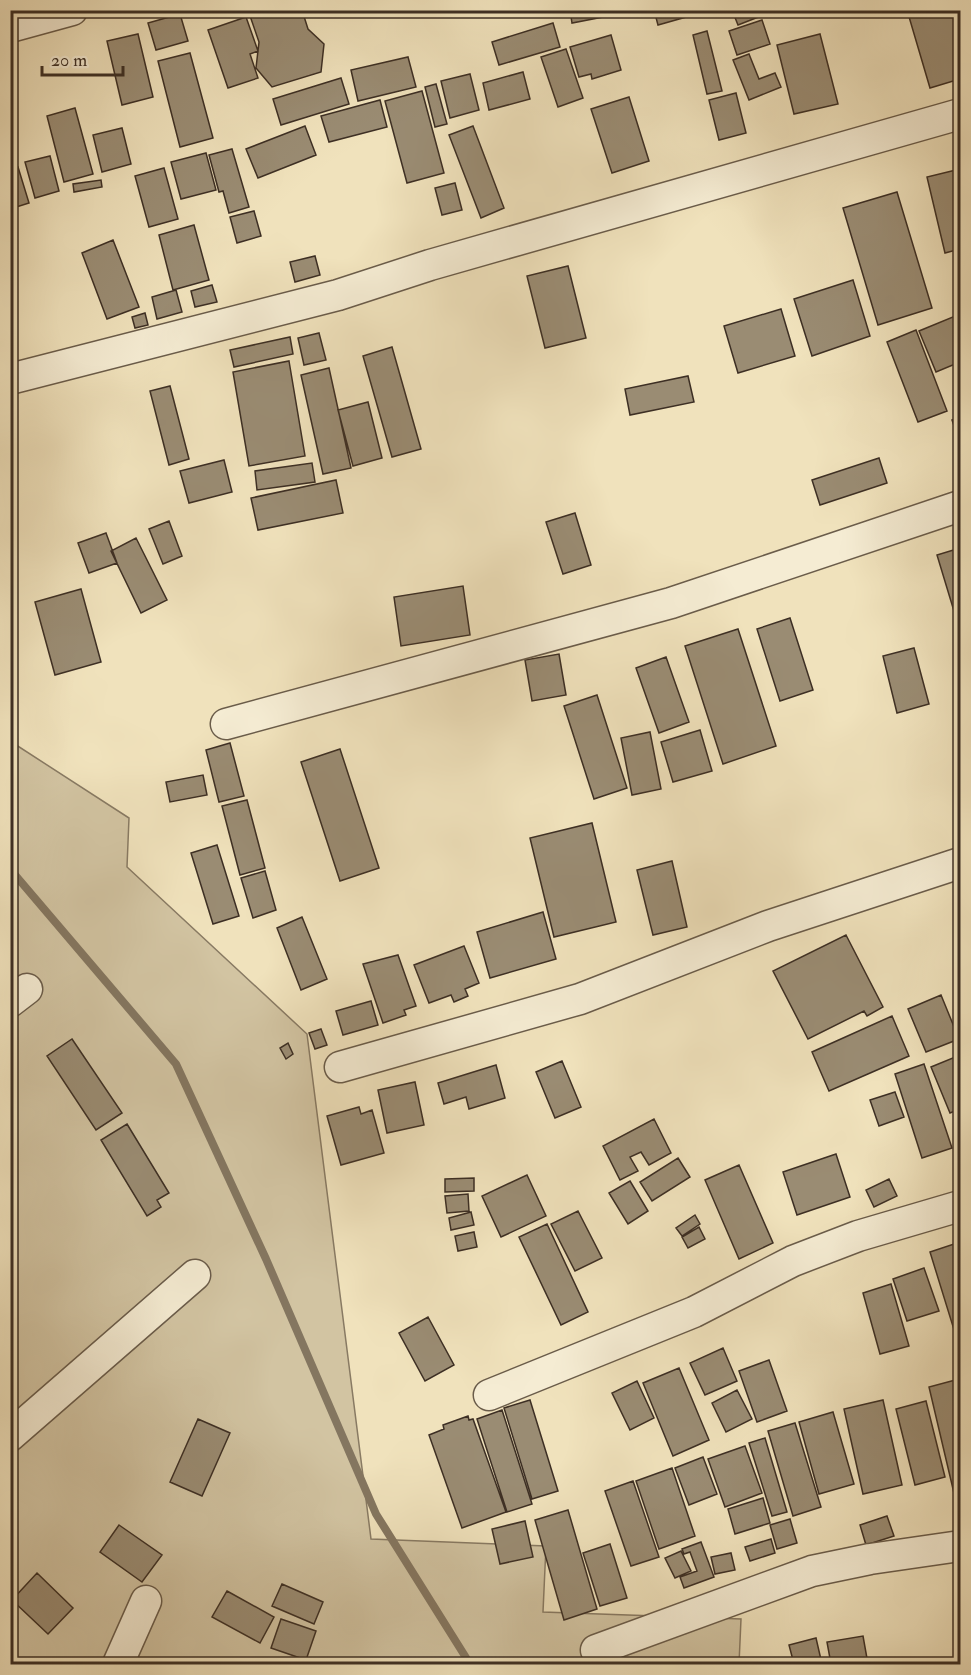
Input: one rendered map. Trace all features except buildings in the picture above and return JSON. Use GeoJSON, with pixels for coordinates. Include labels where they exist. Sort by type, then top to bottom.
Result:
{"type":"FeatureCollection","features":[{"type":"Feature","properties":{"kind":"street"},"geometry":{"type":"LineString","coordinates":[[10,27],[72,10]]}},
{"type":"Feature","properties":{"kind":"street"},"geometry":{"type":"LineString","coordinates":[[10,379],[349,292],[430,265],[960,114]]}},
{"type":"Feature","properties":{"kind":"street"},"geometry":{"type":"LineString","coordinates":[[226,724],[671,603],[960,506]]}},
{"type":"Feature","properties":{"kind":"street"},"geometry":{"type":"LineString","coordinates":[[340,1067],[580,999],[768,926],[960,863]]}},
{"type":"Feature","properties":{"kind":"street"},"geometry":{"type":"LineString","coordinates":[[489,1395],[694,1312],[793,1261],[858,1236],[960,1206]]}},
{"type":"Feature","properties":{"kind":"street"},"geometry":{"type":"LineString","coordinates":[[10,1436],[195,1275]]}},
{"type":"Feature","properties":{"kind":"street"},"geometry":{"type":"LineString","coordinates":[[596,1650],[812,1571],[870,1559],[960,1546]]}},
{"type":"Feature","properties":{"kind":"street"},"geometry":{"type":"LineString","coordinates":[[118,1665],[146,1601]]}},
{"type":"Feature","properties":{"kind":"shaded area"},"geometry":{"type":"Polygon","coordinates":[[[10,741],[129,818],[127,867],[307,1034],[371,1539],[546,1546],[543,1612],[741,1619],[739,1664],[11,1664],[10,741]]]}},
{"type":"Feature","properties":{"kind":"waterway"},"geometry":{"type":"LineString","coordinates":[[10,869],[176,1064],[266,1259],[376,1514],[470,1664]]}}]}
